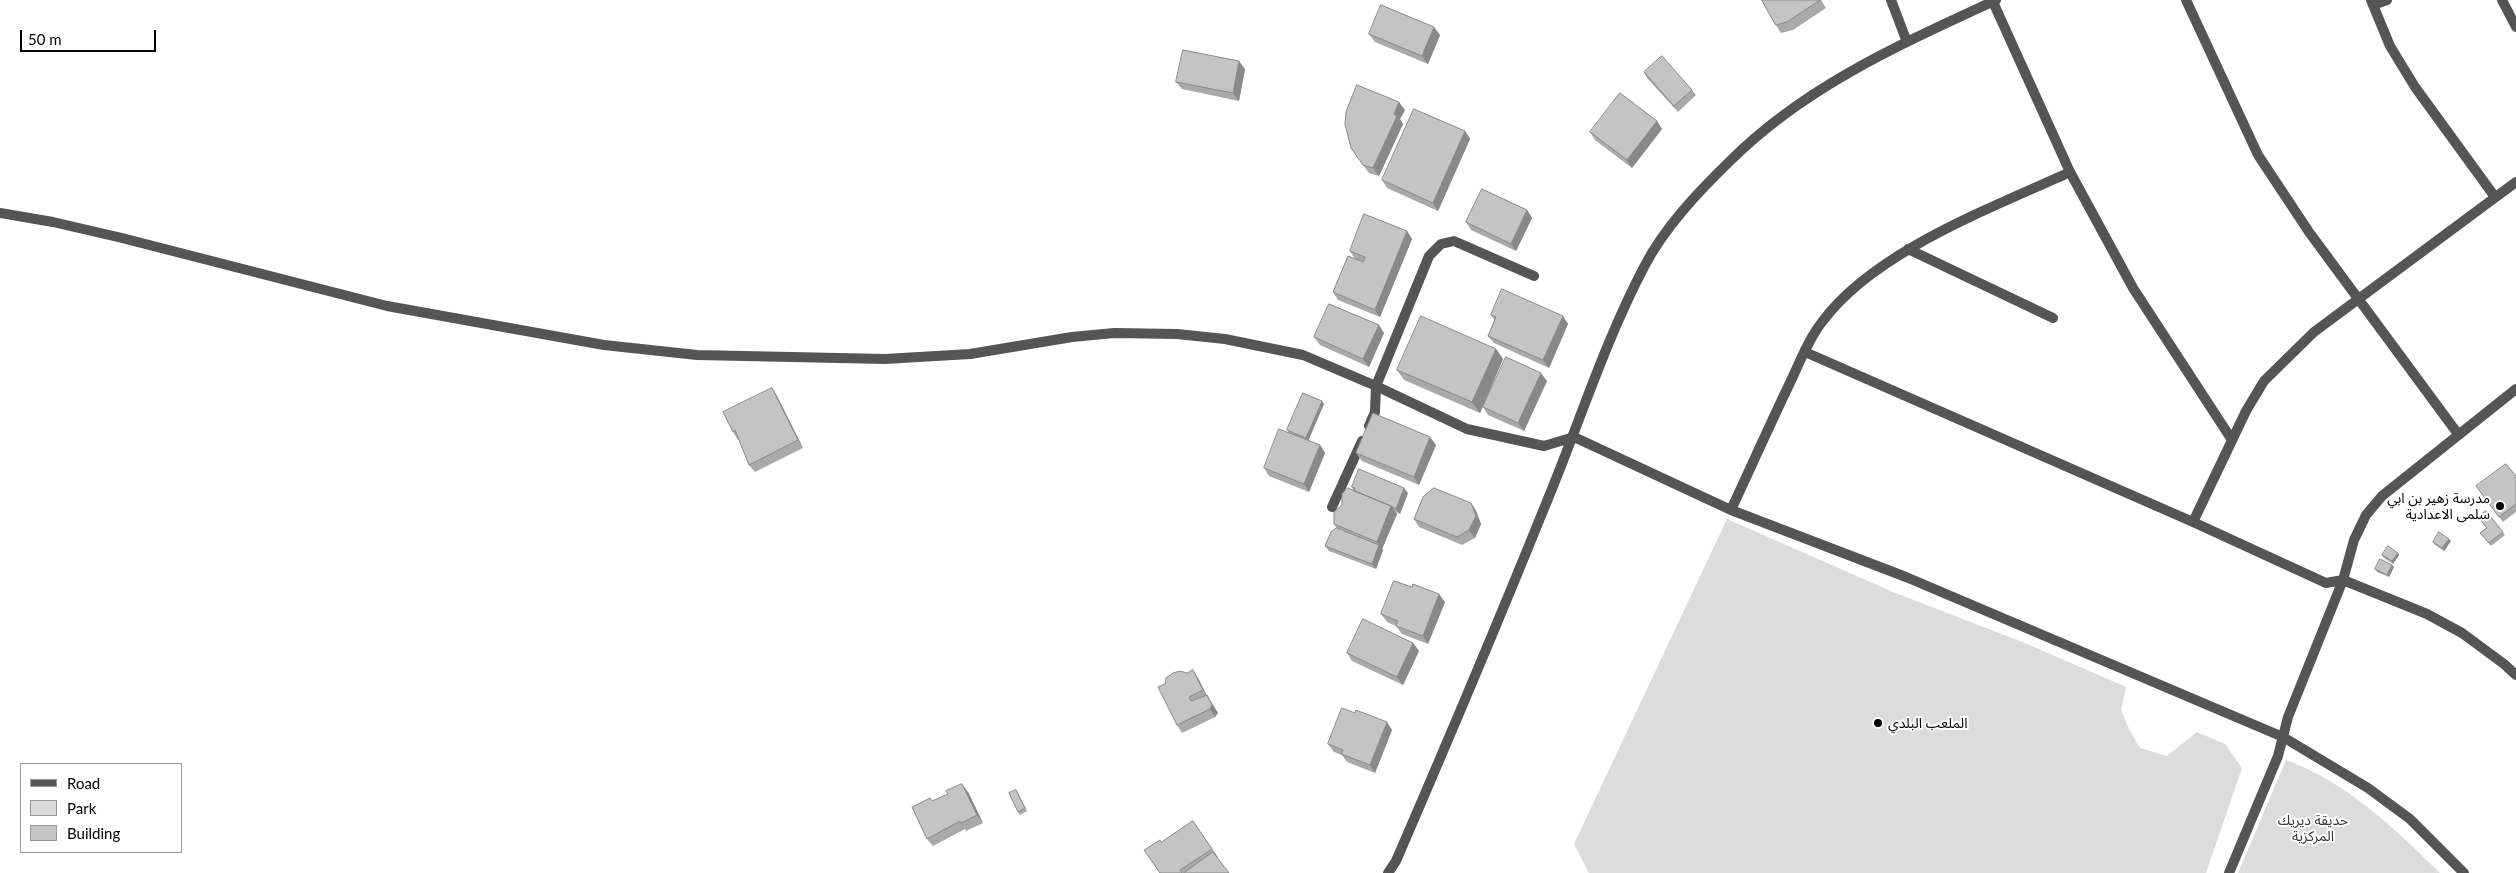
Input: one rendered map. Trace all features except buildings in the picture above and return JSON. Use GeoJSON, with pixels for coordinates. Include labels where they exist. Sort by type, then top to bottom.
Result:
{"type":"FeatureCollection","features":[{"type":"Feature","properties":{"kind":"street"},"geometry":{"type":"LineString","coordinates":[[1891,0],[1907,42]]}},
{"type":"Feature","properties":{"kind":"street"},"geometry":{"type":"LineString","coordinates":[[2186,0],[2258,154],[2309,232],[2458,434]]}},
{"type":"Feature","properties":{"kind":"street"},"geometry":{"type":"LineString","coordinates":[[2388,0],[2372,3],[2390,46],[2415,87],[2495,197]]}},
{"type":"Feature","properties":{"kind":"street"},"geometry":{"type":"LineString","coordinates":[[2502,0],[2516,27]]}},
{"type":"Feature","properties":{"kind":"street"},"geometry":{"type":"LineString","coordinates":[[1388,873],[1396,861],[1448,740],[1574,437],[1608,347],[1644,266],[1684,210],[1731,160],[1782,115],[1838,77],[1995,1],[2070,172],[2133,288],[2232,440]]}},
{"type":"Feature","properties":{"kind":"street"},"geometry":{"type":"LineString","coordinates":[[1731,510],[1805,352],[1821,322],[1838,303],[1869,276],[1908,250],[2070,172]]}},
{"type":"Feature","properties":{"kind":"street"},"geometry":{"type":"LineString","coordinates":[[2193,522],[2246,411],[2264,381],[2314,332],[2516,182]]}},
{"type":"Feature","properties":{"kind":"street"},"geometry":{"type":"LineString","coordinates":[[0,213],[53,222],[105,234],[387,306],[604,345],[697,355],[885,359],[970,354],[1072,337],[1114,333],[1177,334],[1225,339],[1303,356],[1376,386],[1467,429],[1544,446],[1574,437],[1731,510],[1914,581],[2283,737],[2368,788],[2410,819],[2464,873]]}},
{"type":"Feature","properties":{"kind":"street"},"geometry":{"type":"LineString","coordinates":[[1332,507],[1375,412],[1376,386],[1429,256],[1441,244],[1454,241],[1534,276]]}},
{"type":"Feature","properties":{"kind":"street"},"geometry":{"type":"LineString","coordinates":[[1908,250],[2053,318]]}},
{"type":"Feature","properties":{"kind":"street"},"geometry":{"type":"LineString","coordinates":[[1805,352],[2326,582],[2343,580],[2427,614],[2462,633],[2504,664],[2516,676]]}},
{"type":"Feature","properties":{"kind":"street"},"geometry":{"type":"LineString","coordinates":[[2229,873],[2278,756],[2288,717],[2343,580],[2354,540],[2366,515],[2382,496],[2516,389]]}},
{"type":"Feature","properties":{"kind":"green space","name":"الملعب البلدي"},"geometry":{"type":"Polygon","coordinates":[[[1727,519],[1893,592],[2025,643],[2126,687],[2121,710],[2140,748],[2167,756],[2197,732],[2225,744],[2242,768],[2206,873],[1589,873],[1574,844],[1727,519]]]}},
{"type":"Feature","properties":{"kind":"green space","name":"حديقة ديريك المركزية"},"geometry":{"type":"Polygon","coordinates":[[[2286,760],[2330,781],[2350,794],[2369,808],[2440,873],[2238,873],[2286,760]]]}},
{"type":"Feature","properties":{"kind":"place","name":"مدرسة زهير بن ابي سلمى الاعدادية"},"geometry":{"type":"Point","coordinates":[2500,506]}},
{"type":"Feature","properties":{"kind":"place","name":"الملعب البلدي"},"geometry":{"type":"Point","coordinates":[1878,723]}}]}
